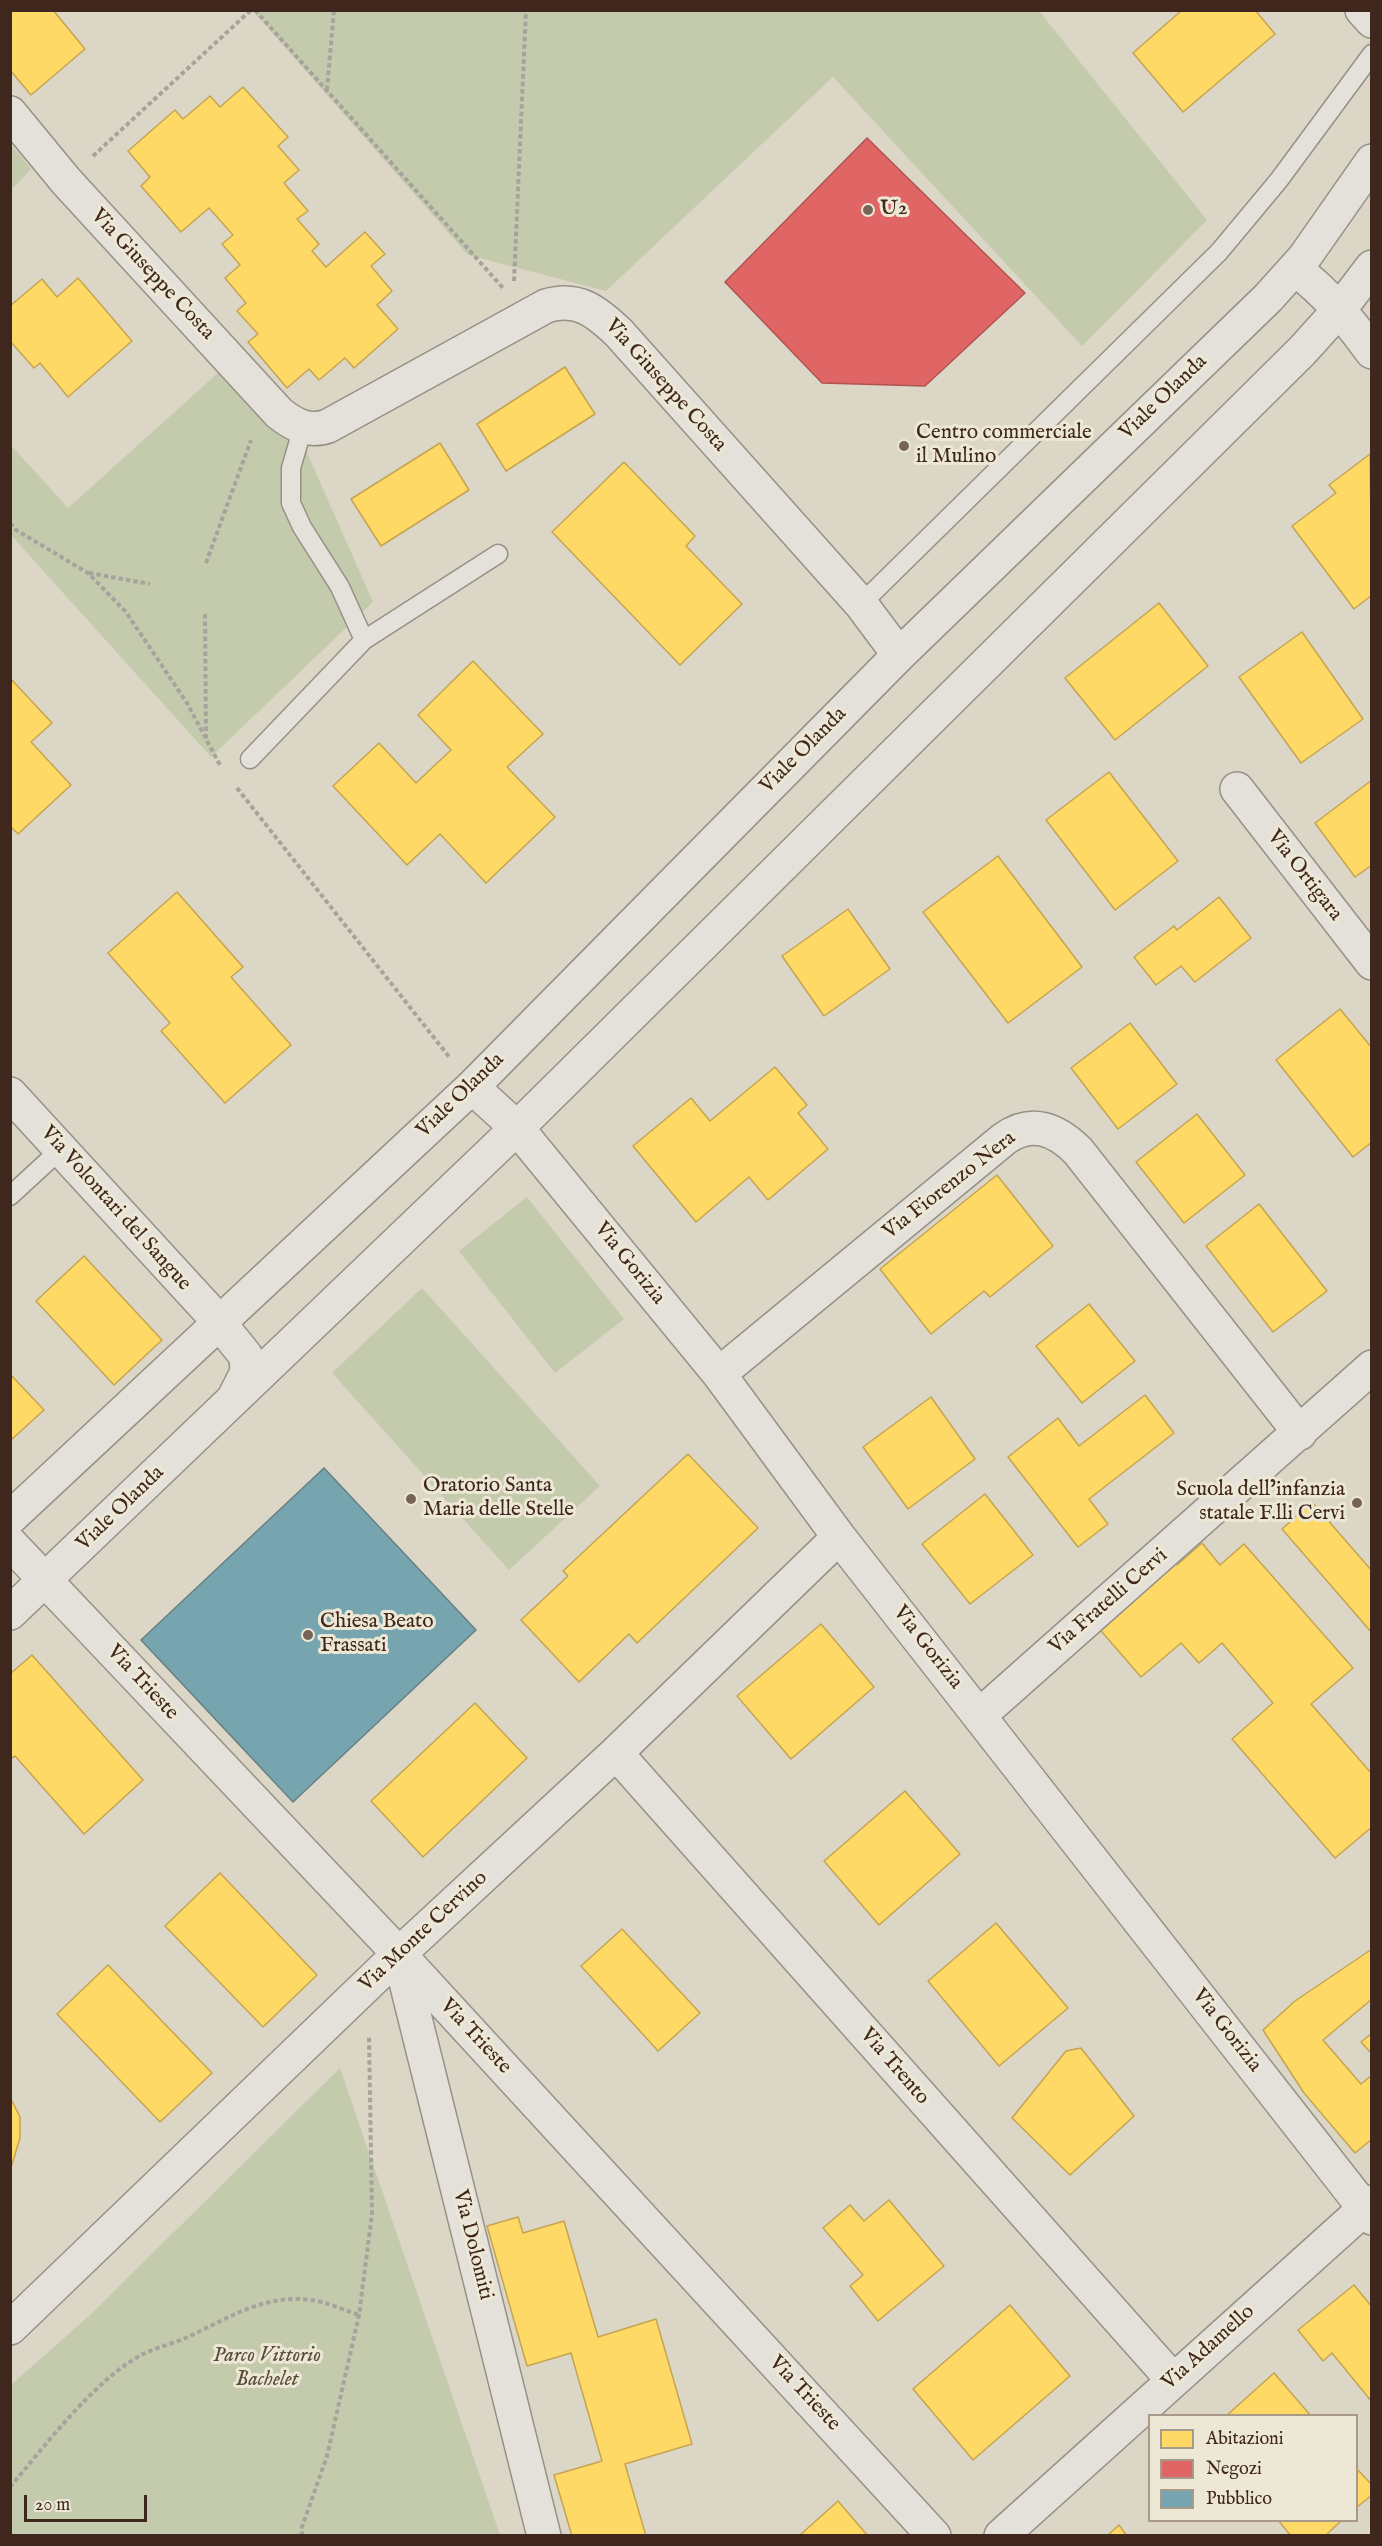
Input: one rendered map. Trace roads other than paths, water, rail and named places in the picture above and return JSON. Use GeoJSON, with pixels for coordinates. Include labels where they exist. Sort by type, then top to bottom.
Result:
{"type":"FeatureCollection","features":[{"type":"Feature","properties":{"kind":"street"},"geometry":{"type":"LineString","coordinates":[[1362,10],[1371,21]]}},
{"type":"Feature","properties":{"kind":"street","name":"Via Giuseppe Costa"},"geometry":{"type":"LineString","coordinates":[[10,113],[66,181],[291,420],[312,429],[327,426],[553,304],[576,303],[589,308],[619,333],[861,603],[899,655]]}},
{"type":"Feature","properties":{"kind":"street","name":"Viale Olanda"},"geometry":{"type":"LineString","coordinates":[[10,1518],[218,1326],[472,1086],[899,655],[1295,269],[1341,209],[1371,161]]}},
{"type":"Feature","properties":{"kind":"street","name":"Viale Olanda"},"geometry":{"type":"LineString","coordinates":[[10,1613],[517,1128],[1286,367],[1340,309],[1371,267]]}},
{"type":"Feature","properties":{"kind":"street"},"geometry":{"type":"LineString","coordinates":[[1295,269],[1324,292],[1340,309],[1371,352]]}},
{"type":"Feature","properties":{"kind":"street","name":"Via Ortigara"},"geometry":{"type":"LineString","coordinates":[[1237,789],[1371,963]]}},
{"type":"Feature","properties":{"kind":"street","name":"Via Gorizia"},"geometry":{"type":"LineString","coordinates":[[472,1086],[517,1128],[719,1374],[839,1537],[1369,2210]]}},
{"type":"Feature","properties":{"kind":"street","name":"Via Volontari del Sangue"},"geometry":{"type":"LineString","coordinates":[[10,1094],[212,1314],[218,1326]]}},
{"type":"Feature","properties":{"kind":"street","name":"Via Fiorenzo Nera"},"geometry":{"type":"LineString","coordinates":[[719,1374],[1004,1139],[1021,1130],[1040,1127],[1061,1136],[1078,1150],[1300,1433]]}},
{"type":"Feature","properties":{"kind":"street","name":"Viale Olanda"},"geometry":{"type":"LineString","coordinates":[[218,1326],[246,1356],[248,1364],[243,1381],[230,1404]]}},
{"type":"Feature","properties":{"kind":"street","name":"Via Fratelli Cervi"},"geometry":{"type":"LineString","coordinates":[[980,1715],[1371,1368]]}},
{"type":"Feature","properties":{"kind":"street","name":"Via Monte Cervino"},"geometry":{"type":"LineString","coordinates":[[10,2328],[399,1954],[616,1753],[839,1537]]}},
{"type":"Feature","properties":{"kind":"street","name":"Via Trieste"},"geometry":{"type":"LineString","coordinates":[[10,1543],[399,1954],[934,2535]]}},
{"type":"Feature","properties":{"kind":"street","name":"Via Trento"},"geometry":{"type":"LineString","coordinates":[[616,1753],[1173,2380]]}},
{"type":"Feature","properties":{"kind":"street","name":"Via Dolomiti"},"geometry":{"type":"LineString","coordinates":[[399,1954],[544,2535]]}},
{"type":"Feature","properties":{"kind":"street","name":"Via Adamello"},"geometry":{"type":"LineString","coordinates":[[1001,2535],[1173,2380],[1369,2210]]}},
{"type":"Feature","properties":{"kind":"lane"},"geometry":{"type":"LineString","coordinates":[[861,603],[1219,252],[1279,180],[1371,54]]}},
{"type":"Feature","properties":{"kind":"lane"},"geometry":{"type":"LineString","coordinates":[[291,420],[291,503],[302,527],[340,586],[364,640]]}},
{"type":"Feature","properties":{"kind":"lane"},"geometry":{"type":"LineString","coordinates":[[249,759],[364,640],[498,554]]}},
{"type":"Feature","properties":{"kind":"lane"},"geometry":{"type":"LineString","coordinates":[[10,1196],[61,1149]]}},
{"type":"Feature","properties":{"kind":"place","name":"U2"},"geometry":{"type":"Point","coordinates":[868,210]}},
{"type":"Feature","properties":{"kind":"place","name":"Centro commerciale il Mulino"},"geometry":{"type":"Point","coordinates":[904,446]}},
{"type":"Feature","properties":{"kind":"place","name":"Oratorio Santa Maria delle Stelle"},"geometry":{"type":"Point","coordinates":[411,1499]}},
{"type":"Feature","properties":{"kind":"place","name":"Scuola dell’infanzia statale F.lli Cervi"},"geometry":{"type":"Point","coordinates":[1357,1503]}},
{"type":"Feature","properties":{"kind":"place","name":"Chiesa Beato Frassati"},"geometry":{"type":"Point","coordinates":[308,1635]}},
{"type":"Feature","properties":{"kind":"park label","name":"Parco Vittorio Bachelet"},"geometry":{"type":"Point","coordinates":[267,2369]}}]}
